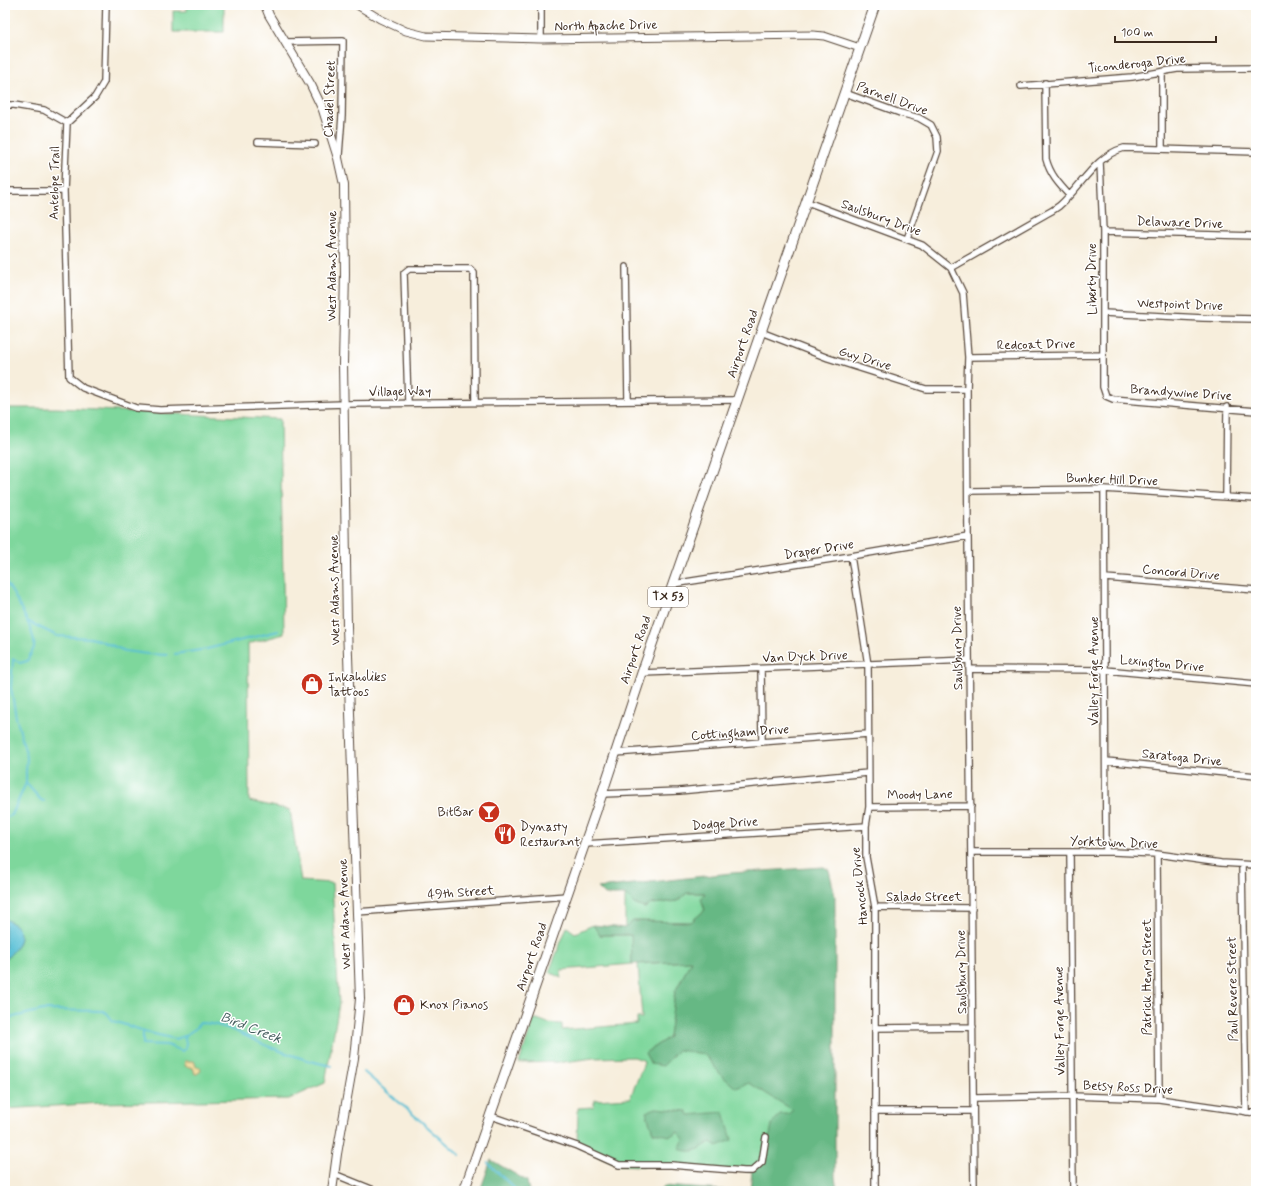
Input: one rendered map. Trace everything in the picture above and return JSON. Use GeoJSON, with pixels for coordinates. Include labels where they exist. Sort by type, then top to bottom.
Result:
{"type":"FeatureCollection","features":[{"type":"Feature","properties":{"kind":"main road","name":"West Adams Avenue"},"geometry":{"type":"LineString","coordinates":[[265,5],[269,15],[323,110],[338,158],[344,185],[345,274],[343,363],[345,404],[347,628],[360,999],[354,1058],[332,1191]]}},
{"type":"Feature","properties":{"kind":"main road","name":"Airport Road"},"geometry":{"type":"LineString","coordinates":[[464,1191],[567,896],[642,673],[875,5]]}},
{"type":"Feature","properties":{"kind":"street"},"geometry":{"type":"LineString","coordinates":[[5,105],[44,110],[67,123],[95,97],[104,82],[106,5]]}},
{"type":"Feature","properties":{"kind":"street","name":"North Apache Drive"},"geometry":{"type":"LineString","coordinates":[[357,5],[380,19],[406,31],[426,36],[541,39],[813,35],[824,36],[860,48]]}},
{"type":"Feature","properties":{"kind":"street"},"geometry":{"type":"LineString","coordinates":[[541,5],[541,39]]}},
{"type":"Feature","properties":{"kind":"street","name":"Chadel Street"},"geometry":{"type":"LineString","coordinates":[[285,42],[343,41],[342,116],[338,158]]}},
{"type":"Feature","properties":{"kind":"street","name":"Ticonderoga Drive"},"geometry":{"type":"LineString","coordinates":[[1021,86],[1132,77],[1177,70],[1256,68]]}},
{"type":"Feature","properties":{"kind":"street"},"geometry":{"type":"LineString","coordinates":[[1162,72],[1162,149]]}},
{"type":"Feature","properties":{"kind":"street"},"geometry":{"type":"LineString","coordinates":[[1045,83],[1046,159],[1055,180],[1069,195]]}},
{"type":"Feature","properties":{"kind":"street","name":"Parnell Drive"},"geometry":{"type":"LineString","coordinates":[[845,93],[919,118],[931,125],[938,137],[938,151],[907,239]]}},
{"type":"Feature","properties":{"kind":"street","name":"Antelope Trail"},"geometry":{"type":"LineString","coordinates":[[67,123],[64,191],[69,377]]}},
{"type":"Feature","properties":{"kind":"street"},"geometry":{"type":"LineString","coordinates":[[258,142],[315,144]]}},
{"type":"Feature","properties":{"kind":"street"},"geometry":{"type":"LineString","coordinates":[[951,268],[1059,206],[1100,162],[1114,151],[1124,148],[1256,152]]}},
{"type":"Feature","properties":{"kind":"street","name":"Liberty Drive"},"geometry":{"type":"LineString","coordinates":[[1100,162],[1103,232],[1103,387],[1106,396]]}},
{"type":"Feature","properties":{"kind":"street"},"geometry":{"type":"LineString","coordinates":[[5,191],[64,191]]}},
{"type":"Feature","properties":{"kind":"street","name":"Saulsbury Drive"},"geometry":{"type":"LineString","coordinates":[[807,202],[922,245],[951,268],[963,293],[968,357],[968,536],[974,1191]]}},
{"type":"Feature","properties":{"kind":"street","name":"Delaware Drive"},"geometry":{"type":"LineString","coordinates":[[1103,232],[1256,236]]}},
{"type":"Feature","properties":{"kind":"street"},"geometry":{"type":"LineString","coordinates":[[626,267],[628,401]]}},
{"type":"Feature","properties":{"kind":"street"},"geometry":{"type":"LineString","coordinates":[[408,403],[404,273],[410,270],[470,269],[474,273],[475,402]]}},
{"type":"Feature","properties":{"kind":"street","name":"Westpoint Drive"},"geometry":{"type":"LineString","coordinates":[[1103,313],[1256,319]]}},
{"type":"Feature","properties":{"kind":"street","name":"Guy Drive"},"geometry":{"type":"LineString","coordinates":[[761,332],[828,358],[926,389],[967,389]]}},
{"type":"Feature","properties":{"kind":"street","name":"Redcoat Drive"},"geometry":{"type":"LineString","coordinates":[[968,357],[1103,355]]}},
{"type":"Feature","properties":{"kind":"street","name":"Village Way"},"geometry":{"type":"LineString","coordinates":[[69,377],[83,388],[136,408],[160,410],[345,404],[738,400]]}},
{"type":"Feature","properties":{"kind":"street","name":"Brandywine Drive"},"geometry":{"type":"LineString","coordinates":[[1106,396],[1113,400],[1227,407],[1256,411]]}},
{"type":"Feature","properties":{"kind":"street"},"geometry":{"type":"LineString","coordinates":[[1226,496],[1227,407]]}},
{"type":"Feature","properties":{"kind":"street","name":"Bunker Hill Drive"},"geometry":{"type":"LineString","coordinates":[[968,491],[1104,490],[1226,496],[1256,499]]}},
{"type":"Feature","properties":{"kind":"street","name":"Valley Forge Avenue"},"geometry":{"type":"LineString","coordinates":[[1104,490],[1106,852]]}},
{"type":"Feature","properties":{"kind":"street","name":"Draper Drive"},"geometry":{"type":"LineString","coordinates":[[673,584],[968,536]]}},
{"type":"Feature","properties":{"kind":"street","name":"Hancock Drive"},"geometry":{"type":"LineString","coordinates":[[851,556],[868,665],[869,807],[866,826],[866,857],[875,907],[875,1186],[877,1191]]}},
{"type":"Feature","properties":{"kind":"street","name":"Concord Drive"},"geometry":{"type":"LineString","coordinates":[[1105,578],[1256,590]]}},
{"type":"Feature","properties":{"kind":"street","name":"Van Dyck Drive"},"geometry":{"type":"LineString","coordinates":[[642,673],[969,660]]}},
{"type":"Feature","properties":{"kind":"street"},"geometry":{"type":"LineString","coordinates":[[761,669],[762,742]]}},
{"type":"Feature","properties":{"kind":"street","name":"Lexington Drive"},"geometry":{"type":"LineString","coordinates":[[969,669],[1105,670],[1256,684]]}},
{"type":"Feature","properties":{"kind":"street","name":"Cottingham Drive"},"geometry":{"type":"LineString","coordinates":[[615,753],[868,734]]}},
{"type":"Feature","properties":{"kind":"street","name":"Saratoga Drive"},"geometry":{"type":"LineString","coordinates":[[1106,761],[1256,776]]}},
{"type":"Feature","properties":{"kind":"street"},"geometry":{"type":"LineString","coordinates":[[602,794],[679,791],[868,773]]}},
{"type":"Feature","properties":{"kind":"street","name":"Moody Lane"},"geometry":{"type":"LineString","coordinates":[[869,807],[971,806]]}},
{"type":"Feature","properties":{"kind":"street","name":"Dodge Drive"},"geometry":{"type":"LineString","coordinates":[[584,844],[866,826]]}},
{"type":"Feature","properties":{"kind":"street","name":"Yorktown Drive"},"geometry":{"type":"LineString","coordinates":[[972,852],[1106,852],[1157,854],[1221,863],[1256,865]]}},
{"type":"Feature","properties":{"kind":"street","name":"Valley Forge Avenue"},"geometry":{"type":"LineString","coordinates":[[1070,852],[1073,1190]]}},
{"type":"Feature","properties":{"kind":"street","name":"Patrick Henry Street"},"geometry":{"type":"LineString","coordinates":[[1157,854],[1159,1099]]}},
{"type":"Feature","properties":{"kind":"street","name":"Paul Revere Street"},"geometry":{"type":"LineString","coordinates":[[1242,865],[1246,1112]]}},
{"type":"Feature","properties":{"kind":"street","name":"49th Street"},"geometry":{"type":"LineString","coordinates":[[357,912],[567,896]]}},
{"type":"Feature","properties":{"kind":"street","name":"Salado Street"},"geometry":{"type":"LineString","coordinates":[[875,907],[972,908]]}},
{"type":"Feature","properties":{"kind":"street"},"geometry":{"type":"LineString","coordinates":[[875,1028],[973,1028]]}},
{"type":"Feature","properties":{"kind":"street","name":"Betsy Ross Drive"},"geometry":{"type":"LineString","coordinates":[[974,1098],[1072,1096],[1159,1099],[1256,1113]]}},
{"type":"Feature","properties":{"kind":"street"},"geometry":{"type":"LineString","coordinates":[[876,1111],[973,1111]]}},
{"type":"Feature","properties":{"kind":"street"},"geometry":{"type":"LineString","coordinates":[[490,1116],[577,1146],[619,1164],[672,1165],[752,1171],[762,1162],[766,1137]]}},
{"type":"Feature","properties":{"kind":"street"},"geometry":{"type":"LineString","coordinates":[[334,1174],[376,1191]]}},
{"type":"Feature","properties":{"kind":"green space"},"geometry":{"type":"Polygon","coordinates":[[[187,5],[224,5],[224,32],[173,32],[173,11],[187,11],[187,5]]]}},
{"type":"Feature","properties":{"kind":"green space"},"geometry":{"type":"Polygon","coordinates":[[[5,408],[57,408],[280,419],[284,634],[248,644],[249,801],[290,810],[301,881],[332,883],[339,1004],[325,1083],[289,1099],[102,1103],[5,1109],[5,408]]]}},
{"type":"Feature","properties":{"kind":"green space"},"geometry":{"type":"Polygon","coordinates":[[[824,867],[829,870],[835,896],[835,1177],[837,1191],[750,1191],[752,1171],[762,1162],[766,1137],[770,1135],[772,1124],[780,1114],[788,1114],[793,1110],[749,1083],[736,1088],[722,1076],[704,1054],[678,1050],[663,1066],[651,1064],[645,1053],[669,1037],[675,992],[691,961],[632,964],[631,935],[600,935],[593,925],[625,928],[633,921],[691,922],[705,910],[701,899],[705,893],[687,893],[677,901],[652,904],[644,908],[634,904],[625,895],[605,895],[598,888],[731,873],[824,867]]]}},
{"type":"Feature","properties":{"kind":"green space"},"geometry":{"type":"Polygon","coordinates":[[[687,893],[706,893],[703,906],[705,910],[691,922],[633,921],[625,928],[625,895],[634,904],[644,908],[652,904],[677,901],[687,893]]]}},
{"type":"Feature","properties":{"kind":"green space"},"geometry":{"type":"Polygon","coordinates":[[[593,925],[600,935],[632,935],[632,964],[561,970],[561,978],[549,972],[567,927],[575,933],[593,925]]]}},
{"type":"Feature","properties":{"kind":"green space"},"geometry":{"type":"Polygon","coordinates":[[[691,961],[675,992],[669,1037],[645,1053],[651,1064],[685,1014],[793,1110],[770,1135],[762,1162],[752,1171],[619,1165],[577,1146],[578,1108],[593,1107],[595,1100],[630,1098],[644,1063],[643,1060],[634,1057],[593,1058],[564,1062],[519,1063],[534,1019],[548,1023],[562,1024],[562,1030],[637,1024],[637,1018],[642,1018],[638,964],[691,961]]]}},
{"type":"Feature","properties":{"kind":"green space"},"geometry":{"type":"Polygon","coordinates":[[[656,1108],[687,1111],[689,1115],[724,1112],[732,1140],[718,1146],[710,1142],[699,1149],[692,1151],[679,1149],[684,1139],[678,1132],[670,1136],[653,1132],[646,1112],[656,1108]]]}},
{"type":"Feature","properties":{"kind":"green space"},"geometry":{"type":"Polygon","coordinates":[[[491,1160],[527,1181],[529,1191],[480,1191],[491,1160]]]}},
{"type":"Feature","properties":{"kind":"green space"},"geometry":{"type":"Polygon","coordinates":[[[664,1186],[723,1190],[726,1191],[660,1191],[664,1186]]]}},
{"type":"Feature","properties":{"kind":"sand"},"geometry":{"type":"Polygon","coordinates":[[[185,1061],[194,1061],[196,1066],[200,1067],[201,1071],[195,1074],[193,1068],[185,1066],[185,1061]]]}},
{"type":"Feature","properties":{"kind":"water"},"geometry":{"type":"Polygon","coordinates":[[[5,919],[13,923],[18,928],[20,938],[15,949],[5,960],[5,919]]]}},
{"type":"Feature","properties":{"kind":"waterway"},"geometry":{"type":"LineString","coordinates":[[5,581],[28,624],[34,641],[34,647],[27,661],[20,663],[13,659],[11,688],[16,717],[27,757],[26,783],[12,815],[5,818]]}},
{"type":"Feature","properties":{"kind":"waterway"},"geometry":{"type":"LineString","coordinates":[[27,621],[57,636],[90,638],[99,640],[125,651],[167,655]]}},
{"type":"Feature","properties":{"kind":"waterway"},"geometry":{"type":"LineString","coordinates":[[175,654],[207,649],[278,631]]}},
{"type":"Feature","properties":{"kind":"waterway"},"geometry":{"type":"LineString","coordinates":[[26,783],[41,800],[44,801]]}},
{"type":"Feature","properties":{"kind":"waterway","name":"Bird Creek"},"geometry":{"type":"LineString","coordinates":[[5,1019],[43,1010],[103,1011],[107,1013],[113,1021],[154,1034],[176,1039],[195,1029],[200,1023],[219,1025],[270,1047],[332,1066]]}},
{"type":"Feature","properties":{"kind":"waterway"},"geometry":{"type":"LineString","coordinates":[[143,1031],[143,1044],[167,1045],[182,1051],[186,1048],[184,1036]]}},
{"type":"Feature","properties":{"kind":"waterway","name":"Bird Creek"},"geometry":{"type":"LineString","coordinates":[[364,1072],[460,1155]]}},
{"type":"Feature","properties":{"kind":"waterway","name":"Bird Creek"},"geometry":{"type":"LineString","coordinates":[[488,1163],[517,1191]]}},
{"type":"Feature","properties":{"kind":"place","name":"Inkaholiks Tattoos"},"geometry":{"type":"Point","coordinates":[312,684]}},
{"type":"Feature","properties":{"kind":"place","name":"BitBar"},"geometry":{"type":"Point","coordinates":[489,812]}},
{"type":"Feature","properties":{"kind":"place","name":"Dynasty Restaurant"},"geometry":{"type":"Point","coordinates":[505,834]}},
{"type":"Feature","properties":{"kind":"place","name":"Knox Pianos"},"geometry":{"type":"Point","coordinates":[404,1005]}}]}
